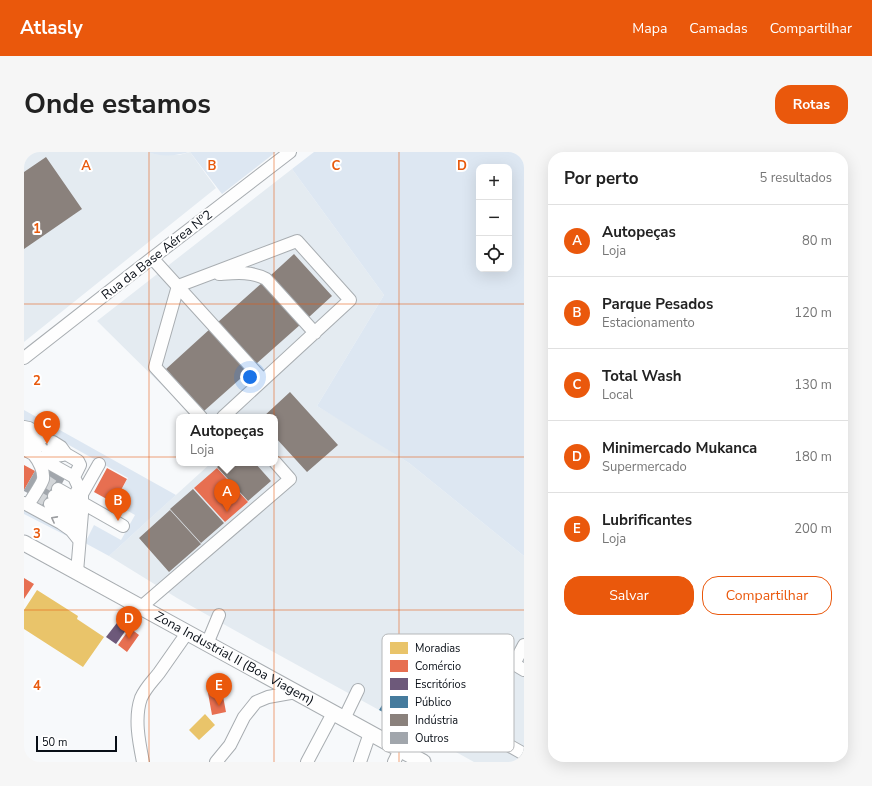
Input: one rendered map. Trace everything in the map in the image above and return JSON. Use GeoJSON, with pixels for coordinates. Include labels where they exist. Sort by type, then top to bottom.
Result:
{"type":"FeatureCollection","features":[{"type":"Feature","properties":{"kind":"main road","name":"Zona Industrial II (Boa Viagem)"},"geometry":{"type":"LineString","coordinates":[[24,543],[370,733],[382,743]]}},
{"type":"Feature","properties":{"kind":"main road","name":"Zona Industrial II (Boa Viagem)"},"geometry":{"type":"LineString","coordinates":[[397,756],[423,762]]}},
{"type":"Feature","properties":{"kind":"street","name":"Rua da Base Aérea Nº2"},"geometry":{"type":"LineString","coordinates":[[24,358],[290,152]]}},
{"type":"Feature","properties":{"kind":"street"},"geometry":{"type":"LineString","coordinates":[[178,286],[297,241],[350,300],[226,414]]}},
{"type":"Feature","properties":{"kind":"street"},"geometry":{"type":"LineString","coordinates":[[152,258],[263,380]]}},
{"type":"Feature","properties":{"kind":"street"},"geometry":{"type":"LineString","coordinates":[[208,275],[252,273],[260,275],[266,279],[315,333]]}},
{"type":"Feature","properties":{"kind":"street"},"geometry":{"type":"LineString","coordinates":[[178,286],[155,367],[198,414]]}},
{"type":"Feature","properties":{"kind":"street"},"geometry":{"type":"LineString","coordinates":[[24,427],[29,428],[41,447],[60,490],[82,508],[123,526]]}},
{"type":"Feature","properties":{"kind":"street"},"geometry":{"type":"LineString","coordinates":[[24,436],[56,455],[60,456],[66,454],[78,462],[80,465],[60,490]]}},
{"type":"Feature","properties":{"kind":"street"},"geometry":{"type":"LineString","coordinates":[[41,447],[39,461],[45,471],[43,479],[26,504],[61,523],[71,530],[79,540]]}},
{"type":"Feature","properties":{"kind":"street"},"geometry":{"type":"LineString","coordinates":[[77,572],[82,508],[99,464]]}},
{"type":"Feature","properties":{"kind":"street"},"geometry":{"type":"LineString","coordinates":[[141,607],[290,479],[278,465]]}},
{"type":"Feature","properties":{"kind":"street"},"geometry":{"type":"LineString","coordinates":[[60,490],[82,508]]}},
{"type":"Feature","properties":{"kind":"street"},"geometry":{"type":"LineString","coordinates":[[60,490],[82,508]]}},
{"type":"Feature","properties":{"kind":"street"},"geometry":{"type":"LineString","coordinates":[[207,644],[219,615]]}},
{"type":"Feature","properties":{"kind":"street"},"geometry":{"type":"LineString","coordinates":[[136,762],[138,711],[141,699],[147,687],[187,633]]}},
{"type":"Feature","properties":{"kind":"street"},"geometry":{"type":"LineString","coordinates":[[524,645],[514,664],[524,670]]}},
{"type":"Feature","properties":{"kind":"street"},"geometry":{"type":"LineString","coordinates":[[307,762],[358,690]]}},
{"type":"Feature","properties":{"kind":"street"},"geometry":{"type":"LineString","coordinates":[[216,762],[230,745],[244,717],[256,702],[268,697],[296,692]]}},
{"type":"Feature","properties":{"kind":"street"},"geometry":{"type":"LineString","coordinates":[[360,762],[370,733]]}},
{"type":"Feature","properties":{"kind":"street"},"geometry":{"type":"LineString","coordinates":[[138,736],[143,762]]}},
{"type":"Feature","properties":{"kind":"street"},"geometry":{"type":"LineString","coordinates":[[138,736],[143,754],[150,762]]}},
{"type":"Feature","properties":{"kind":"street"},"geometry":{"type":"LineString","coordinates":[[514,748],[524,754]]}},
{"type":"Feature","properties":{"kind":"shaded area"},"geometry":{"type":"Polygon","coordinates":[[[24,152],[147,152],[154,154],[179,155],[190,152],[216,188],[24,342],[24,152]]]}},
{"type":"Feature","properties":{"kind":"shaded area"},"geometry":{"type":"Polygon","coordinates":[[[147,152],[189,152],[157,155],[147,152]]]}},
{"type":"Feature","properties":{"kind":"shaded area"},"geometry":{"type":"Polygon","coordinates":[[[190,152],[276,152],[222,194],[190,152]]]}},
{"type":"Feature","properties":{"kind":"shaded area"},"geometry":{"type":"Polygon","coordinates":[[[314,152],[524,152],[524,556],[409,463],[317,406],[384,295],[292,169],[314,152]]]}},
{"type":"Feature","properties":{"kind":"shaded area"},"geometry":{"type":"Polygon","coordinates":[[[292,169],[384,295],[317,406],[409,463],[524,556],[524,762],[474,762],[456,752],[514,752],[514,634],[382,634],[382,705],[379,710],[177,598],[109,556],[208,466],[278,466],[278,414],[191,414],[97,321],[292,169]]]}},
{"type":"Feature","properties":{"kind":"shaded area"},"geometry":{"type":"Polygon","coordinates":[[[24,410],[176,495],[109,556],[85,543],[94,525],[121,540],[135,515],[114,503],[128,478],[24,420],[24,410]]]}},
{"type":"Feature","properties":{"kind":"shaded area"},"geometry":{"type":"Polygon","coordinates":[[[24,509],[70,532],[69,537],[24,514],[24,509]]]}},
{"type":"Feature","properties":{"kind":"building: Moradias"},"geometry":{"type":"Polygon","coordinates":[[[37,590],[78,616],[77,619],[104,637],[83,667],[24,629],[24,610],[37,590]]]}},
{"type":"Feature","properties":{"kind":"building: Moradias"},"geometry":{"type":"Polygon","coordinates":[[[205,714],[215,725],[199,740],[189,730],[205,714]]]}},
{"type":"Feature","properties":{"kind":"building: Comércio"},"geometry":{"type":"Polygon","coordinates":[[[24,465],[35,471],[24,490],[24,465]]]}},
{"type":"Feature","properties":{"kind":"building: Comércio"},"geometry":{"type":"Polygon","coordinates":[[[107,468],[127,479],[114,503],[94,492],[107,468]]]}},
{"type":"Feature","properties":{"kind":"building: Comércio"},"geometry":{"type":"Polygon","coordinates":[[[217,468],[248,502],[225,522],[194,488],[217,468]]]}},
{"type":"Feature","properties":{"kind":"building: Comércio"},"geometry":{"type":"Polygon","coordinates":[[[24,578],[34,584],[24,599],[24,578]]]}},
{"type":"Feature","properties":{"kind":"building: Comércio"},"geometry":{"type":"Polygon","coordinates":[[[130,628],[139,635],[127,652],[118,645],[130,628]]]}},
{"type":"Feature","properties":{"kind":"building: Comércio"},"geometry":{"type":"Polygon","coordinates":[[[222,691],[226,712],[212,715],[208,693],[222,691]]]}},
{"type":"Feature","properties":{"kind":"building: Escritórios"},"geometry":{"type":"Polygon","coordinates":[[[120,619],[129,626],[116,644],[106,637],[120,619]]]}},
{"type":"Feature","properties":{"kind":"building: Indústria"},"geometry":{"type":"Polygon","coordinates":[[[46,157],[82,209],[24,249],[24,172],[46,157]]]}},
{"type":"Feature","properties":{"kind":"building: Indústria"},"geometry":{"type":"Polygon","coordinates":[[[294,254],[332,296],[309,317],[271,275],[294,254]]]}},
{"type":"Feature","properties":{"kind":"building: Indústria"},"geometry":{"type":"Polygon","coordinates":[[[263,282],[301,324],[256,364],[218,322],[263,282]]]}},
{"type":"Feature","properties":{"kind":"building: Indústria"},"geometry":{"type":"Polygon","coordinates":[[[211,328],[249,371],[204,411],[166,369],[211,328]]]}},
{"type":"Feature","properties":{"kind":"building: Indústria"},"geometry":{"type":"Polygon","coordinates":[[[290,392],[338,445],[307,472],[278,440],[278,414],[266,414],[290,392]]]}},
{"type":"Feature","properties":{"kind":"building: Indústria"},"geometry":{"type":"Polygon","coordinates":[[[258,466],[271,481],[248,501],[217,467],[258,466]]]}},
{"type":"Feature","properties":{"kind":"building: Indústria"},"geometry":{"type":"Polygon","coordinates":[[[193,489],[224,523],[201,543],[170,509],[193,489]]]}},
{"type":"Feature","properties":{"kind":"building: Indústria"},"geometry":{"type":"Polygon","coordinates":[[[170,510],[201,544],[169,572],[139,538],[170,510]]]}},
{"type":"Feature","properties":{"kind":"building: Outros"},"geometry":{"type":"Polygon","coordinates":[[[55,461],[70,469],[48,509],[33,500],[35,497],[24,490],[35,471],[46,477],[55,461]]]}},
{"type":"Feature","properties":{"kind":"tunnel"},"geometry":{"type":"LineString","coordinates":[[43,479],[58,489]]}},
{"type":"Feature","properties":{"kind":"tunnel"},"geometry":{"type":"LineString","coordinates":[[34,495],[50,504]]}},
{"type":"Feature","properties":{"kind":"place","name":"Total Wash"},"geometry":{"type":"Point","coordinates":[47,444]}},
{"type":"Feature","properties":{"kind":"place","name":"Autopeças"},"geometry":{"type":"Point","coordinates":[227,512]}},
{"type":"Feature","properties":{"kind":"place","name":"Parque Pesados"},"geometry":{"type":"Point","coordinates":[118,521]}},
{"type":"Feature","properties":{"kind":"place","name":"Minimercado Mukanca"},"geometry":{"type":"Point","coordinates":[129,639]}},
{"type":"Feature","properties":{"kind":"place","name":"Lubrificantes"},"geometry":{"type":"Point","coordinates":[219,706]}}]}
